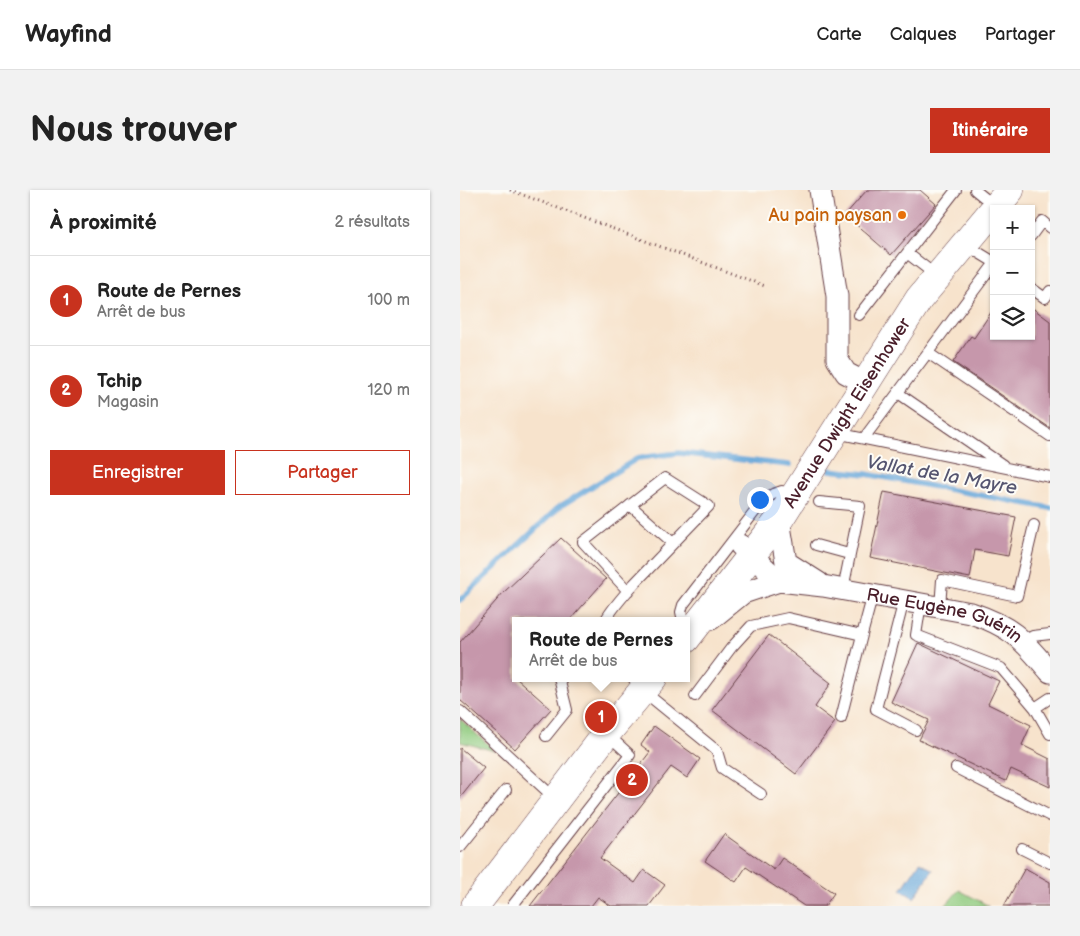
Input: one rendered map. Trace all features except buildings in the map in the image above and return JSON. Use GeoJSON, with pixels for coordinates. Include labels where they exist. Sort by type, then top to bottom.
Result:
{"type":"FeatureCollection","features":[{"type":"Feature","properties":{"kind":"main road","name":"Avenue Dwight Eisenhower"},"geometry":{"type":"LineString","coordinates":[[858,380],[871,345],[991,192]]}},
{"type":"Feature","properties":{"kind":"main road","name":"Avenue Dwight Eisenhower"},"geometry":{"type":"LineString","coordinates":[[687,617],[746,550],[779,520],[827,431],[858,380],[963,243],[991,192]]}},
{"type":"Feature","properties":{"kind":"main road","name":"Avenue Dwight Eisenhower"},"geometry":{"type":"LineString","coordinates":[[690,634],[746,550],[782,491],[827,431]]}},
{"type":"Feature","properties":{"kind":"main road"},"geometry":{"type":"LineString","coordinates":[[476,906],[607,733],[639,682]]}},
{"type":"Feature","properties":{"kind":"main road"},"geometry":{"type":"LineString","coordinates":[[460,902],[509,847],[548,792],[639,682]]}},
{"type":"Feature","properties":{"kind":"street"},"geometry":{"type":"LineString","coordinates":[[820,190],[837,296],[837,359],[840,367],[858,380]]}},
{"type":"Feature","properties":{"kind":"street"},"geometry":{"type":"LineString","coordinates":[[779,520],[783,572]]}},
{"type":"Feature","properties":{"kind":"street"},"geometry":{"type":"LineString","coordinates":[[746,550],[763,554],[783,572]]}},
{"type":"Feature","properties":{"kind":"street","name":"Rue Eugène Guérin"},"geometry":{"type":"LineString","coordinates":[[690,637],[743,594],[783,572],[833,587],[971,613],[990,619],[1011,630],[1050,672]]}},
{"type":"Feature","properties":{"kind":"lane"},"geometry":{"type":"LineString","coordinates":[[859,315],[956,190]]}},
{"type":"Feature","properties":{"kind":"lane"},"geometry":{"type":"LineString","coordinates":[[1035,231],[1042,222],[1050,228]]}},
{"type":"Feature","properties":{"kind":"lane"},"geometry":{"type":"LineString","coordinates":[[963,243],[990,260]]}},
{"type":"Feature","properties":{"kind":"lane"},"geometry":{"type":"LineString","coordinates":[[907,254],[929,270]]}},
{"type":"Feature","properties":{"kind":"lane"},"geometry":{"type":"LineString","coordinates":[[864,438],[990,268]]}},
{"type":"Feature","properties":{"kind":"lane"},"geometry":{"type":"LineString","coordinates":[[1035,291],[1045,298],[1050,292]]}},
{"type":"Feature","properties":{"kind":"lane"},"geometry":{"type":"LineString","coordinates":[[928,353],[1050,436]]}},
{"type":"Feature","properties":{"kind":"lane"},"geometry":{"type":"LineString","coordinates":[[898,393],[1008,469]]}},
{"type":"Feature","properties":{"kind":"lane"},"geometry":{"type":"LineString","coordinates":[[827,431],[1050,478]]}},
{"type":"Feature","properties":{"kind":"lane"},"geometry":{"type":"LineString","coordinates":[[607,617],[612,608],[709,506],[664,478],[583,542],[628,591]]}},
{"type":"Feature","properties":{"kind":"lane"},"geometry":{"type":"LineString","coordinates":[[682,617],[683,605],[763,501],[773,494],[782,491]]}},
{"type":"Feature","properties":{"kind":"lane"},"geometry":{"type":"LineString","coordinates":[[819,502],[860,506],[850,554],[833,587]]}},
{"type":"Feature","properties":{"kind":"lane"},"geometry":{"type":"LineString","coordinates":[[630,505],[673,543]]}},
{"type":"Feature","properties":{"kind":"lane"},"geometry":{"type":"LineString","coordinates":[[916,730],[876,708],[921,603],[942,580],[1017,596],[1034,525]]}},
{"type":"Feature","properties":{"kind":"lane"},"geometry":{"type":"LineString","coordinates":[[816,545],[850,554]]}},
{"type":"Feature","properties":{"kind":"lane"},"geometry":{"type":"LineString","coordinates":[[841,718],[873,594]]}},
{"type":"Feature","properties":{"kind":"lane"},"geometry":{"type":"LineString","coordinates":[[921,603],[916,635],[1001,668],[1035,708],[1050,734]]}},
{"type":"Feature","properties":{"kind":"lane"},"geometry":{"type":"LineString","coordinates":[[695,696],[751,626],[788,618],[862,635]]}},
{"type":"Feature","properties":{"kind":"lane"},"geometry":{"type":"LineString","coordinates":[[1024,642],[1033,636],[1050,634]]}},
{"type":"Feature","properties":{"kind":"lane"},"geometry":{"type":"LineString","coordinates":[[546,736],[567,710],[560,682]]}},
{"type":"Feature","properties":{"kind":"lane"},"geometry":{"type":"LineString","coordinates":[[641,682],[718,751],[722,768],[761,794]]}},
{"type":"Feature","properties":{"kind":"lane"},"geometry":{"type":"LineString","coordinates":[[1035,708],[1050,698]]}},
{"type":"Feature","properties":{"kind":"lane"},"geometry":{"type":"LineString","coordinates":[[460,711],[548,792]]}},
{"type":"Feature","properties":{"kind":"lane"},"geometry":{"type":"LineString","coordinates":[[515,906],[513,905],[630,755],[607,733]]}},
{"type":"Feature","properties":{"kind":"lane"},"geometry":{"type":"LineString","coordinates":[[956,768],[1050,816]]}},
{"type":"Feature","properties":{"kind":"lane"},"geometry":{"type":"LineString","coordinates":[[460,847],[506,790]]}},
{"type":"Feature","properties":{"kind":"lane"},"geometry":{"type":"LineString","coordinates":[[1022,849],[1050,863]]}},
{"type":"Feature","properties":{"kind":"path"},"geometry":{"type":"LineString","coordinates":[[510,190],[765,286]]}},
{"type":"Feature","properties":{"kind":"green space"},"geometry":{"type":"Polygon","coordinates":[[[460,719],[495,751],[460,742],[460,719]]]}},
{"type":"Feature","properties":{"kind":"green space"},"geometry":{"type":"Polygon","coordinates":[[[959,890],[989,906],[945,906],[959,890]]]}},
{"type":"Feature","properties":{"kind":"water"},"geometry":{"type":"Polygon","coordinates":[[[920,862],[933,870],[914,898],[901,890],[920,862]]]}},
{"type":"Feature","properties":{"kind":"waterway","name":"Vallat de la Mayre"},"geometry":{"type":"LineString","coordinates":[[460,600],[559,507],[638,458],[679,453],[789,465]]}},
{"type":"Feature","properties":{"kind":"waterway","name":"Vallat de la Mayre"},"geometry":{"type":"LineString","coordinates":[[829,470],[866,474],[1050,508]]}},
{"type":"Feature","properties":{"kind":"place","name":"Au pain paysan"},"geometry":{"type":"Point","coordinates":[902,215]}},
{"type":"Feature","properties":{"kind":"place","name":"Route de Pernes"},"geometry":{"type":"Point","coordinates":[601,717]}},
{"type":"Feature","properties":{"kind":"place","name":"Tchip"},"geometry":{"type":"Point","coordinates":[632,780]}}]}
